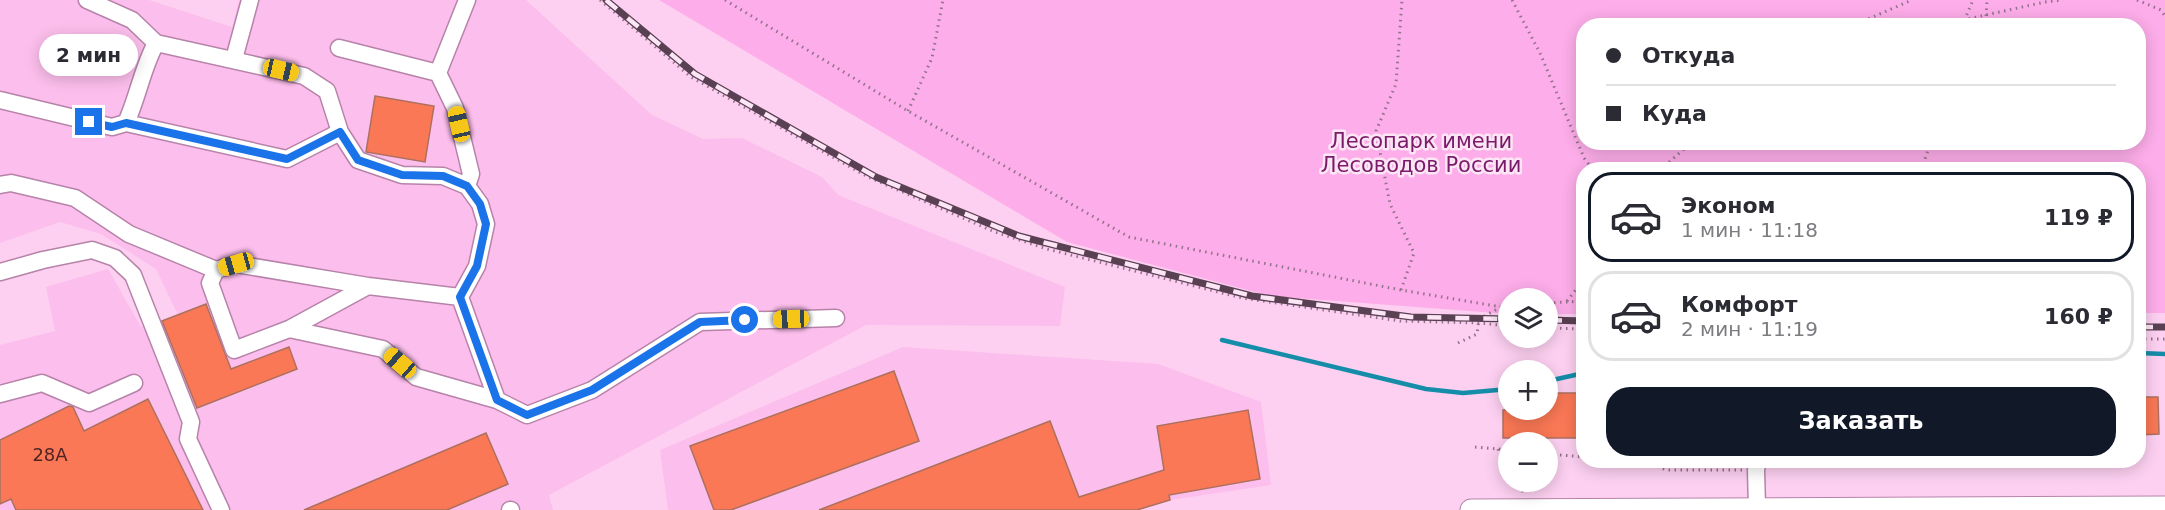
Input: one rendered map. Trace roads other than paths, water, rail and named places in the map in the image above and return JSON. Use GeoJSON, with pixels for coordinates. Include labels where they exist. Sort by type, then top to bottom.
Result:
{"type":"FeatureCollection","features":[{"type":"Feature","properties":{"kind":"main road"},"geometry":{"type":"LineString","coordinates":[[1471,510],[2165,507]]}},
{"type":"Feature","properties":{"kind":"lane"},"geometry":{"type":"LineString","coordinates":[[87,0],[132,20],[156,43],[304,76],[327,91],[340,132],[358,160],[402,175],[443,176],[467,186],[480,204],[486,224],[477,266],[460,297],[497,400]]}},
{"type":"Feature","properties":{"kind":"lane"},"geometry":{"type":"LineString","coordinates":[[234,59],[250,0]]}},
{"type":"Feature","properties":{"kind":"lane"},"geometry":{"type":"LineString","coordinates":[[467,0],[438,73],[455,108],[471,174],[467,186]]}},
{"type":"Feature","properties":{"kind":"lane"},"geometry":{"type":"LineString","coordinates":[[126,123],[136,101],[147,60],[156,43]]}},
{"type":"Feature","properties":{"kind":"lane"},"geometry":{"type":"LineString","coordinates":[[339,48],[438,73]]}},
{"type":"Feature","properties":{"kind":"lane"},"geometry":{"type":"LineString","coordinates":[[0,100],[112,127],[126,123],[287,159],[340,132]]}},
{"type":"Feature","properties":{"kind":"lane"},"geometry":{"type":"LineString","coordinates":[[0,185],[11,183],[75,198],[129,234],[216,270],[236,264],[368,286],[460,297]]}},
{"type":"Feature","properties":{"kind":"lane"},"geometry":{"type":"LineString","coordinates":[[0,272],[92,250],[115,258],[132,275],[191,422],[188,439],[221,510]]}},
{"type":"Feature","properties":{"kind":"lane"},"geometry":{"type":"LineString","coordinates":[[216,270],[210,283],[234,350],[289,329],[368,286]]}},
{"type":"Feature","properties":{"kind":"lane"},"geometry":{"type":"LineString","coordinates":[[289,329],[383,349],[416,377],[497,400],[527,415],[592,390],[700,322],[836,318]]}},
{"type":"Feature","properties":{"kind":"lane"},"geometry":{"type":"LineString","coordinates":[[0,394],[42,382],[89,403],[134,383]]}},
{"type":"Feature","properties":{"kind":"lane"},"geometry":{"type":"LineString","coordinates":[[1757,468],[1757,508]]}},
{"type":"Feature","properties":{"kind":"waterway"},"geometry":{"type":"LineString","coordinates":[[1222,340],[1426,389],[1463,393],[1498,390]]}},
{"type":"Feature","properties":{"kind":"waterway"},"geometry":{"type":"LineString","coordinates":[[2146,353],[2165,354]]}},
{"type":"Feature","properties":{"kind":"waterway"},"geometry":{"type":"LineString","coordinates":[[1558,379],[1576,375]]}},
{"type":"Feature","properties":{"kind":"railway"},"geometry":{"type":"LineString","coordinates":[[606,0],[695,74],[876,177],[1019,236],[1252,296],[1411,317],[1498,319]]}},
{"type":"Feature","properties":{"kind":"railway"},"geometry":{"type":"LineString","coordinates":[[1558,320],[1576,321]]}},
{"type":"Feature","properties":{"kind":"railway"},"geometry":{"type":"LineString","coordinates":[[2146,327],[2165,327]]}},
{"type":"Feature","properties":{"kind":"park label","name":"Лесопарк имени Лесоводов России"},"geometry":{"type":"Point","coordinates":[1421,153]}}]}
